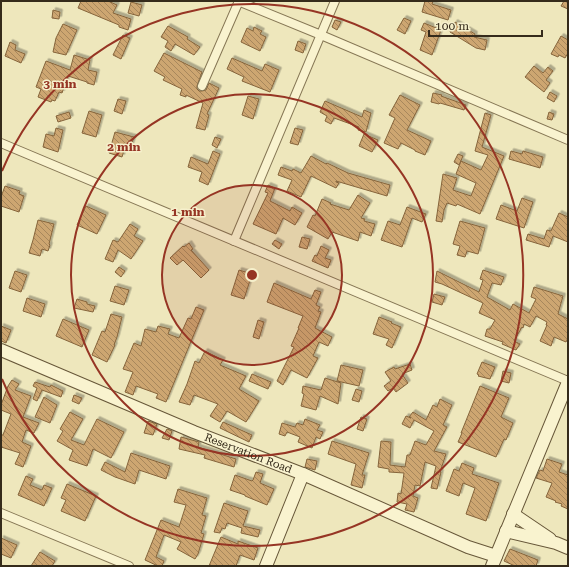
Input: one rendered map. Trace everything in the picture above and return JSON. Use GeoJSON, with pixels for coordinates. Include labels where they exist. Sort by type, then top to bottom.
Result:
{"type":"FeatureCollection","features":[{"type":"Feature","properties":{"kind":"street"},"geometry":{"type":"LineString","coordinates":[[202,86],[239,1],[568,140]]}},
{"type":"Feature","properties":{"kind":"street"},"geometry":{"type":"LineString","coordinates":[[234,241],[336,1]]}},
{"type":"Feature","properties":{"kind":"street"},"geometry":{"type":"LineString","coordinates":[[1,143],[568,381],[494,561]]}},
{"type":"Feature","properties":{"kind":"street","name":"Reservation Road"},"geometry":{"type":"LineString","coordinates":[[1,350],[194,432],[303,474],[468,547],[494,561]]}},
{"type":"Feature","properties":{"kind":"street"},"geometry":{"type":"LineString","coordinates":[[266,566],[303,474]]}},
{"type":"Feature","properties":{"kind":"street"},"geometry":{"type":"LineString","coordinates":[[1,513],[129,566]]}},
{"type":"Feature","properties":{"kind":"street"},"geometry":{"type":"LineString","coordinates":[[513,514],[556,543]]}},
{"type":"Feature","properties":{"kind":"street"},"geometry":{"type":"LineString","coordinates":[[506,531],[556,543],[568,548]]}},
{"type":"Feature","properties":{"kind":"building"},"geometry":{"type":"Polygon","coordinates":[[[81,1],[108,1],[117,5],[113,13],[131,19],[128,30],[78,8],[81,1]]]}},
{"type":"Feature","properties":{"kind":"building"},"geometry":{"type":"Polygon","coordinates":[[[425,1],[433,1],[432,4],[451,10],[448,20],[422,12],[425,1]]]}},
{"type":"Feature","properties":{"kind":"building"},"geometry":{"type":"Polygon","coordinates":[[[564,1],[568,1],[568,9],[561,6],[564,1]]]}},
{"type":"Feature","properties":{"kind":"building"},"geometry":{"type":"Polygon","coordinates":[[[131,2],[142,5],[139,16],[128,13],[131,2]]]}},
{"type":"Feature","properties":{"kind":"building"},"geometry":{"type":"Polygon","coordinates":[[[53,10],[60,12],[59,19],[52,18],[53,10]]]}},
{"type":"Feature","properties":{"kind":"building"},"geometry":{"type":"Polygon","coordinates":[[[404,18],[411,21],[405,34],[397,30],[404,18]]]}},
{"type":"Feature","properties":{"kind":"building"},"geometry":{"type":"Polygon","coordinates":[[[335,20],[341,22],[337,30],[332,27],[335,20]]]}},
{"type":"Feature","properties":{"kind":"building"},"geometry":{"type":"Polygon","coordinates":[[[455,22],[475,34],[474,37],[487,40],[485,50],[476,48],[450,32],[455,22]]]}},
{"type":"Feature","properties":{"kind":"building"},"geometry":{"type":"Polygon","coordinates":[[[424,23],[441,30],[432,55],[420,50],[426,32],[421,30],[424,23]]]}},
{"type":"Feature","properties":{"kind":"building"},"geometry":{"type":"Polygon","coordinates":[[[63,24],[77,30],[66,55],[53,52],[56,38],[63,24]]]}},
{"type":"Feature","properties":{"kind":"building"},"geometry":{"type":"Polygon","coordinates":[[[168,26],[188,37],[187,39],[200,47],[194,55],[175,44],[171,51],[165,47],[168,41],[161,37],[168,26]]]}},
{"type":"Feature","properties":{"kind":"building"},"geometry":{"type":"Polygon","coordinates":[[[254,27],[262,31],[260,34],[266,37],[260,51],[241,42],[247,28],[253,31],[254,27]]]}},
{"type":"Feature","properties":{"kind":"building"},"geometry":{"type":"Polygon","coordinates":[[[123,35],[130,38],[121,59],[113,55],[123,35]]]}},
{"type":"Feature","properties":{"kind":"building"},"geometry":{"type":"Polygon","coordinates":[[[561,36],[568,40],[568,53],[565,58],[559,55],[558,57],[551,54],[561,36]]]}},
{"type":"Feature","properties":{"kind":"building"},"geometry":{"type":"Polygon","coordinates":[[[298,41],[306,44],[303,53],[295,50],[298,41]]]}},
{"type":"Feature","properties":{"kind":"building"},"geometry":{"type":"Polygon","coordinates":[[[10,42],[16,45],[15,50],[25,54],[21,63],[5,56],[10,42]]]}},
{"type":"Feature","properties":{"kind":"building"},"geometry":{"type":"Polygon","coordinates":[[[164,53],[202,72],[197,86],[199,91],[206,90],[209,83],[219,88],[207,114],[209,115],[205,130],[196,128],[203,103],[186,95],[186,97],[180,95],[182,89],[163,80],[165,77],[154,71],[164,53]]]}},
{"type":"Feature","properties":{"kind":"building"},"geometry":{"type":"Polygon","coordinates":[[[74,55],[90,60],[88,70],[97,72],[94,85],[68,76],[62,93],[59,92],[55,101],[52,100],[51,102],[38,97],[41,89],[36,87],[46,61],[70,70],[74,55]]]}},
{"type":"Feature","properties":{"kind":"building"},"geometry":{"type":"Polygon","coordinates":[[[232,58],[262,71],[265,64],[279,70],[270,92],[242,81],[244,77],[227,69],[232,58]]]}},
{"type":"Feature","properties":{"kind":"building"},"geometry":{"type":"Polygon","coordinates":[[[534,66],[543,73],[548,67],[553,71],[546,80],[550,83],[544,92],[525,77],[534,66]]]}},
{"type":"Feature","properties":{"kind":"building"},"geometry":{"type":"Polygon","coordinates":[[[550,92],[557,96],[554,102],[547,98],[550,92]]]}},
{"type":"Feature","properties":{"kind":"building"},"geometry":{"type":"Polygon","coordinates":[[[433,93],[466,105],[464,110],[431,102],[433,93]]]}},
{"type":"Feature","properties":{"kind":"building"},"geometry":{"type":"Polygon","coordinates":[[[400,95],[420,105],[407,130],[431,141],[425,155],[401,143],[398,149],[384,143],[395,118],[389,115],[400,95]]]}},
{"type":"Feature","properties":{"kind":"building"},"geometry":{"type":"Polygon","coordinates":[[[248,96],[259,99],[253,119],[242,115],[248,96]]]}},
{"type":"Feature","properties":{"kind":"building"},"geometry":{"type":"Polygon","coordinates":[[[118,99],[126,101],[122,114],[114,111],[118,99]]]}},
{"type":"Feature","properties":{"kind":"building"},"geometry":{"type":"Polygon","coordinates":[[[325,101],[362,117],[364,110],[371,113],[366,132],[358,130],[359,127],[334,118],[331,124],[325,121],[327,116],[320,112],[325,101]]]}},
{"type":"Feature","properties":{"kind":"building"},"geometry":{"type":"Polygon","coordinates":[[[89,111],[102,115],[96,137],[82,133],[89,111]]]}},
{"type":"Feature","properties":{"kind":"building"},"geometry":{"type":"Polygon","coordinates":[[[69,112],[71,118],[58,122],[56,116],[69,112]]]}},
{"type":"Feature","properties":{"kind":"building"},"geometry":{"type":"Polygon","coordinates":[[[549,112],[554,114],[552,120],[547,119],[549,112]]]}},
{"type":"Feature","properties":{"kind":"building"},"geometry":{"type":"Polygon","coordinates":[[[485,113],[491,115],[482,147],[504,156],[480,214],[457,204],[456,206],[447,203],[442,222],[436,221],[443,174],[457,178],[453,190],[471,196],[476,183],[456,174],[461,161],[481,170],[488,155],[475,151],[485,113]]]}},
{"type":"Feature","properties":{"kind":"building"},"geometry":{"type":"Polygon","coordinates":[[[56,128],[63,130],[58,152],[43,147],[46,134],[54,136],[56,128]]]}},
{"type":"Feature","properties":{"kind":"building"},"geometry":{"type":"Polygon","coordinates":[[[295,128],[303,130],[298,145],[290,143],[295,128]]]}},
{"type":"Feature","properties":{"kind":"building"},"geometry":{"type":"Polygon","coordinates":[[[115,132],[134,137],[131,146],[126,144],[122,157],[109,153],[115,132]]]}},
{"type":"Feature","properties":{"kind":"building"},"geometry":{"type":"Polygon","coordinates":[[[364,134],[378,140],[372,152],[359,146],[364,134]]]}},
{"type":"Feature","properties":{"kind":"building"},"geometry":{"type":"Polygon","coordinates":[[[215,137],[221,139],[217,148],[212,145],[215,137]]]}},
{"type":"Feature","properties":{"kind":"building"},"geometry":{"type":"Polygon","coordinates":[[[213,151],[220,154],[208,185],[199,181],[202,172],[188,167],[191,157],[208,164],[213,151]]]}},
{"type":"Feature","properties":{"kind":"building"},"geometry":{"type":"Polygon","coordinates":[[[511,151],[522,154],[523,151],[543,157],[540,168],[509,159],[511,151]]]}},
{"type":"Feature","properties":{"kind":"building"},"geometry":{"type":"Polygon","coordinates":[[[458,154],[463,156],[459,165],[454,162],[458,154]]]}},
{"type":"Feature","properties":{"kind":"building"},"geometry":{"type":"Polygon","coordinates":[[[311,156],[348,173],[390,185],[387,196],[336,181],[339,183],[336,188],[311,176],[301,197],[287,191],[292,180],[278,175],[281,167],[292,171],[293,169],[301,173],[311,156]]]}},
{"type":"Feature","properties":{"kind":"building"},"geometry":{"type":"Polygon","coordinates":[[[268,185],[275,188],[270,201],[290,211],[292,207],[302,213],[295,225],[283,218],[276,234],[253,224],[268,193],[265,192],[268,185]]]}},
{"type":"Feature","properties":{"kind":"building"},"geometry":{"type":"Polygon","coordinates":[[[5,186],[20,191],[19,194],[24,196],[19,212],[1,206],[1,197],[5,186]]]}},
{"type":"Feature","properties":{"kind":"building"},"geometry":{"type":"Polygon","coordinates":[[[358,195],[370,203],[361,218],[365,219],[364,221],[375,224],[371,236],[360,232],[358,241],[332,232],[328,239],[307,227],[313,215],[315,216],[322,199],[331,203],[330,204],[349,210],[358,195]]]}},
{"type":"Feature","properties":{"kind":"building"},"geometry":{"type":"Polygon","coordinates":[[[522,198],[533,202],[524,228],[496,219],[501,205],[517,211],[522,198]]]}},
{"type":"Feature","properties":{"kind":"building"},"geometry":{"type":"Polygon","coordinates":[[[86,206],[106,215],[97,234],[77,225],[86,206]]]}},
{"type":"Feature","properties":{"kind":"building"},"geometry":{"type":"Polygon","coordinates":[[[407,207],[426,214],[422,222],[412,218],[402,247],[381,240],[388,221],[400,225],[407,207]]]}},
{"type":"Feature","properties":{"kind":"building"},"geometry":{"type":"Polygon","coordinates":[[[559,213],[568,217],[568,242],[553,236],[549,247],[526,240],[528,234],[544,239],[547,230],[551,231],[559,213]]]}},
{"type":"Feature","properties":{"kind":"building"},"geometry":{"type":"Polygon","coordinates":[[[38,220],[54,224],[48,251],[42,249],[40,256],[29,253],[38,220]]]}},
{"type":"Feature","properties":{"kind":"building"},"geometry":{"type":"Polygon","coordinates":[[[460,221],[485,228],[478,254],[467,251],[465,257],[457,255],[460,246],[453,244],[460,221]]]}},
{"type":"Feature","properties":{"kind":"building"},"geometry":{"type":"Polygon","coordinates":[[[130,224],[138,229],[134,236],[143,241],[131,259],[118,250],[113,262],[105,259],[113,240],[118,242],[130,224]]]}},
{"type":"Feature","properties":{"kind":"building"},"geometry":{"type":"Polygon","coordinates":[[[302,237],[310,239],[307,249],[299,247],[302,237]]]}},
{"type":"Feature","properties":{"kind":"building"},"geometry":{"type":"Polygon","coordinates":[[[275,240],[282,244],[279,249],[272,244],[275,240]]]}},
{"type":"Feature","properties":{"kind":"building"},"geometry":{"type":"Polygon","coordinates":[[[189,243],[193,249],[191,250],[209,270],[201,278],[183,260],[177,265],[170,258],[183,246],[184,247],[189,243]]]}},
{"type":"Feature","properties":{"kind":"building"},"geometry":{"type":"Polygon","coordinates":[[[321,246],[329,250],[325,258],[331,260],[328,268],[312,261],[315,255],[317,256],[321,246]]]}},
{"type":"Feature","properties":{"kind":"building"},"geometry":{"type":"Polygon","coordinates":[[[119,267],[125,271],[121,277],[115,272],[119,267]]]}},
{"type":"Feature","properties":{"kind":"building"},"geometry":{"type":"Polygon","coordinates":[[[239,270],[252,274],[244,299],[231,295],[239,270]]]}},
{"type":"Feature","properties":{"kind":"building"},"geometry":{"type":"Polygon","coordinates":[[[483,270],[504,277],[501,285],[492,283],[487,297],[510,310],[513,304],[529,313],[536,299],[531,297],[534,287],[563,296],[558,314],[568,319],[568,338],[566,342],[554,337],[551,346],[540,341],[547,322],[536,316],[530,327],[524,324],[523,328],[522,327],[514,341],[520,344],[516,350],[502,344],[503,342],[485,336],[487,329],[490,329],[495,320],[479,313],[483,303],[435,282],[437,271],[479,292],[483,280],[480,279],[483,270]]]}},
{"type":"Feature","properties":{"kind":"building"},"geometry":{"type":"Polygon","coordinates":[[[15,271],[27,275],[21,292],[9,288],[15,271]]]}},
{"type":"Feature","properties":{"kind":"building"},"geometry":{"type":"Polygon","coordinates":[[[274,283],[311,299],[315,290],[321,292],[316,305],[320,307],[318,311],[321,312],[315,328],[332,337],[328,346],[319,342],[313,356],[318,358],[307,378],[291,370],[283,385],[277,381],[294,347],[291,346],[303,316],[267,302],[274,283]]]}},
{"type":"Feature","properties":{"kind":"building"},"geometry":{"type":"Polygon","coordinates":[[[115,286],[129,290],[124,305],[110,301],[115,286]]]}},
{"type":"Feature","properties":{"kind":"building"},"geometry":{"type":"Polygon","coordinates":[[[434,294],[445,297],[442,305],[432,302],[434,294]]]}},
{"type":"Feature","properties":{"kind":"building"},"geometry":{"type":"Polygon","coordinates":[[[27,298],[45,304],[41,317],[23,311],[27,298]]]}},
{"type":"Feature","properties":{"kind":"building"},"geometry":{"type":"Polygon","coordinates":[[[77,299],[95,306],[93,312],[74,308],[77,299]]]}},
{"type":"Feature","properties":{"kind":"building"},"geometry":{"type":"Polygon","coordinates":[[[196,307],[204,310],[166,402],[156,398],[158,394],[136,386],[133,395],[125,392],[133,372],[123,369],[134,343],[141,346],[145,329],[156,332],[158,326],[170,329],[168,334],[179,338],[188,318],[191,319],[196,307]]]}},
{"type":"Feature","properties":{"kind":"building"},"geometry":{"type":"Polygon","coordinates":[[[111,314],[122,317],[115,345],[107,362],[92,355],[102,331],[105,332],[111,314]]]}},
{"type":"Feature","properties":{"kind":"building"},"geometry":{"type":"Polygon","coordinates":[[[379,317],[401,327],[392,348],[386,345],[389,339],[373,334],[379,317]]]}},
{"type":"Feature","properties":{"kind":"building"},"geometry":{"type":"Polygon","coordinates":[[[63,319],[89,330],[82,347],[56,336],[63,319]]]}},
{"type":"Feature","properties":{"kind":"building"},"geometry":{"type":"Polygon","coordinates":[[[258,320],[264,322],[259,339],[253,337],[258,320]]]}},
{"type":"Feature","properties":{"kind":"building"},"geometry":{"type":"Polygon","coordinates":[[[1,326],[11,330],[6,343],[1,341],[1,326]]]}},
{"type":"Feature","properties":{"kind":"building"},"geometry":{"type":"Polygon","coordinates":[[[205,351],[223,360],[220,365],[246,376],[239,389],[259,401],[246,422],[227,411],[220,422],[210,416],[218,404],[194,395],[190,405],[179,402],[195,361],[199,363],[205,351]]]}},
{"type":"Feature","properties":{"kind":"building"},"geometry":{"type":"Polygon","coordinates":[[[482,362],[495,367],[490,379],[478,376],[479,375],[477,374],[482,362]]]}},
{"type":"Feature","properties":{"kind":"building"},"geometry":{"type":"Polygon","coordinates":[[[410,364],[412,370],[402,374],[408,383],[396,392],[393,388],[388,391],[384,386],[391,381],[385,372],[394,367],[395,369],[410,364]]]}},
{"type":"Feature","properties":{"kind":"building"},"geometry":{"type":"Polygon","coordinates":[[[341,365],[363,370],[359,386],[337,381],[341,365]]]}},
{"type":"Feature","properties":{"kind":"building"},"geometry":{"type":"Polygon","coordinates":[[[503,371],[511,373],[509,383],[501,381],[503,371]]]}},
{"type":"Feature","properties":{"kind":"building"},"geometry":{"type":"Polygon","coordinates":[[[252,374],[271,382],[268,389],[249,381],[252,374]]]}},
{"type":"Feature","properties":{"kind":"building"},"geometry":{"type":"Polygon","coordinates":[[[325,378],[341,383],[338,404],[320,396],[316,410],[301,406],[304,394],[302,393],[303,386],[321,390],[325,378]]]}},
{"type":"Feature","properties":{"kind":"building"},"geometry":{"type":"Polygon","coordinates":[[[12,380],[19,384],[15,390],[31,396],[23,417],[39,423],[34,433],[26,430],[22,442],[31,446],[23,467],[15,464],[20,453],[1,447],[1,435],[3,435],[11,414],[1,410],[1,405],[8,386],[12,380]]]}},
{"type":"Feature","properties":{"kind":"building"},"geometry":{"type":"Polygon","coordinates":[[[35,382],[50,387],[51,385],[63,391],[61,397],[42,390],[37,401],[33,399],[37,388],[33,386],[35,382]]]}},
{"type":"Feature","properties":{"kind":"building"},"geometry":{"type":"Polygon","coordinates":[[[480,386],[509,398],[501,417],[513,423],[506,440],[504,439],[496,457],[458,442],[480,386]]]}},
{"type":"Feature","properties":{"kind":"building"},"geometry":{"type":"Polygon","coordinates":[[[356,389],[362,391],[359,402],[352,400],[356,389]]]}},
{"type":"Feature","properties":{"kind":"building"},"geometry":{"type":"Polygon","coordinates":[[[74,395],[82,398],[79,404],[72,401],[74,395]]]}},
{"type":"Feature","properties":{"kind":"building"},"geometry":{"type":"Polygon","coordinates":[[[44,397],[57,405],[50,423],[35,417],[44,397]]]}},
{"type":"Feature","properties":{"kind":"building"},"geometry":{"type":"Polygon","coordinates":[[[440,399],[452,405],[443,425],[447,427],[434,451],[446,454],[440,472],[437,489],[431,488],[436,466],[425,462],[420,486],[415,485],[413,496],[418,498],[414,512],[405,510],[407,504],[397,502],[398,493],[401,494],[404,473],[389,472],[389,469],[378,467],[381,441],[391,442],[390,465],[405,467],[407,455],[410,455],[415,441],[426,445],[434,431],[414,420],[410,428],[402,424],[406,416],[411,418],[409,417],[413,412],[426,420],[433,405],[437,407],[440,399]]]}},
{"type":"Feature","properties":{"kind":"building"},"geometry":{"type":"Polygon","coordinates":[[[70,412],[83,419],[71,440],[84,445],[97,419],[124,432],[111,458],[93,449],[87,466],[69,460],[73,450],[57,441],[63,431],[60,429],[70,412]]]}},
{"type":"Feature","properties":{"kind":"building"},"geometry":{"type":"Polygon","coordinates":[[[361,417],[367,419],[363,431],[357,429],[361,417]]]}},
{"type":"Feature","properties":{"kind":"building"},"geometry":{"type":"Polygon","coordinates":[[[305,419],[320,425],[317,430],[323,432],[320,439],[316,437],[312,448],[298,442],[300,437],[287,432],[285,436],[279,434],[282,423],[295,427],[297,423],[303,425],[305,419]]]}},
{"type":"Feature","properties":{"kind":"building"},"geometry":{"type":"Polygon","coordinates":[[[148,421],[157,424],[153,435],[144,433],[148,421]]]}},
{"type":"Feature","properties":{"kind":"building"},"geometry":{"type":"Polygon","coordinates":[[[223,422],[252,435],[249,442],[220,428],[223,422]]]}},
{"type":"Feature","properties":{"kind":"building"},"geometry":{"type":"Polygon","coordinates":[[[167,429],[172,431],[169,440],[162,438],[167,429]]]}},
{"type":"Feature","properties":{"kind":"building"},"geometry":{"type":"Polygon","coordinates":[[[181,437],[199,442],[198,447],[236,459],[234,467],[204,458],[205,455],[179,449],[181,437]]]}},
{"type":"Feature","properties":{"kind":"building"},"geometry":{"type":"Polygon","coordinates":[[[332,441],[369,453],[362,475],[365,475],[362,488],[351,485],[356,464],[328,454],[332,441]]]}},
{"type":"Feature","properties":{"kind":"building"},"geometry":{"type":"Polygon","coordinates":[[[131,453],[170,466],[166,479],[139,470],[135,484],[101,470],[105,462],[125,472],[131,453]]]}},
{"type":"Feature","properties":{"kind":"building"},"geometry":{"type":"Polygon","coordinates":[[[307,459],[317,461],[315,470],[305,467],[307,459]]]}},
{"type":"Feature","properties":{"kind":"building"},"geometry":{"type":"Polygon","coordinates":[[[547,459],[562,464],[559,472],[568,475],[568,509],[561,506],[562,504],[546,497],[552,483],[536,478],[540,470],[543,471],[547,459]]]}},
{"type":"Feature","properties":{"kind":"building"},"geometry":{"type":"Polygon","coordinates":[[[462,463],[474,468],[472,474],[499,483],[486,521],[466,514],[475,488],[463,483],[459,496],[446,491],[454,469],[459,471],[462,463]]]}},
{"type":"Feature","properties":{"kind":"building"},"geometry":{"type":"Polygon","coordinates":[[[256,472],[263,474],[260,483],[274,489],[267,505],[230,490],[235,475],[252,481],[256,472]]]}},
{"type":"Feature","properties":{"kind":"building"},"geometry":{"type":"Polygon","coordinates":[[[26,476],[33,479],[30,485],[42,490],[44,485],[52,488],[44,506],[18,495],[26,476]]]}},
{"type":"Feature","properties":{"kind":"building"},"geometry":{"type":"Polygon","coordinates":[[[67,484],[96,496],[85,521],[61,511],[66,500],[61,498],[67,484]]]}},
{"type":"Feature","properties":{"kind":"building"},"geometry":{"type":"Polygon","coordinates":[[[178,489],[207,498],[202,515],[206,516],[201,533],[204,534],[195,559],[177,549],[181,542],[164,535],[156,557],[164,561],[162,566],[158,566],[145,560],[161,520],[179,527],[186,505],[174,502],[178,489]]]}},
{"type":"Feature","properties":{"kind":"building"},"geometry":{"type":"Polygon","coordinates":[[[224,503],[248,511],[243,526],[260,530],[258,537],[241,533],[242,528],[227,523],[225,529],[222,528],[220,533],[214,532],[224,503]]]}},
{"type":"Feature","properties":{"kind":"building"},"geometry":{"type":"Polygon","coordinates":[[[221,537],[238,544],[238,541],[258,548],[254,560],[240,555],[236,566],[209,566],[221,537]]]}},
{"type":"Feature","properties":{"kind":"building"},"geometry":{"type":"Polygon","coordinates":[[[1,538],[17,545],[11,558],[1,554],[1,538]]]}},
{"type":"Feature","properties":{"kind":"building"},"geometry":{"type":"Polygon","coordinates":[[[510,549],[538,560],[536,566],[515,566],[504,561],[510,549]]]}},
{"type":"Feature","properties":{"kind":"building"},"geometry":{"type":"Polygon","coordinates":[[[40,552],[55,561],[52,566],[31,566],[40,552]]]}}]}
